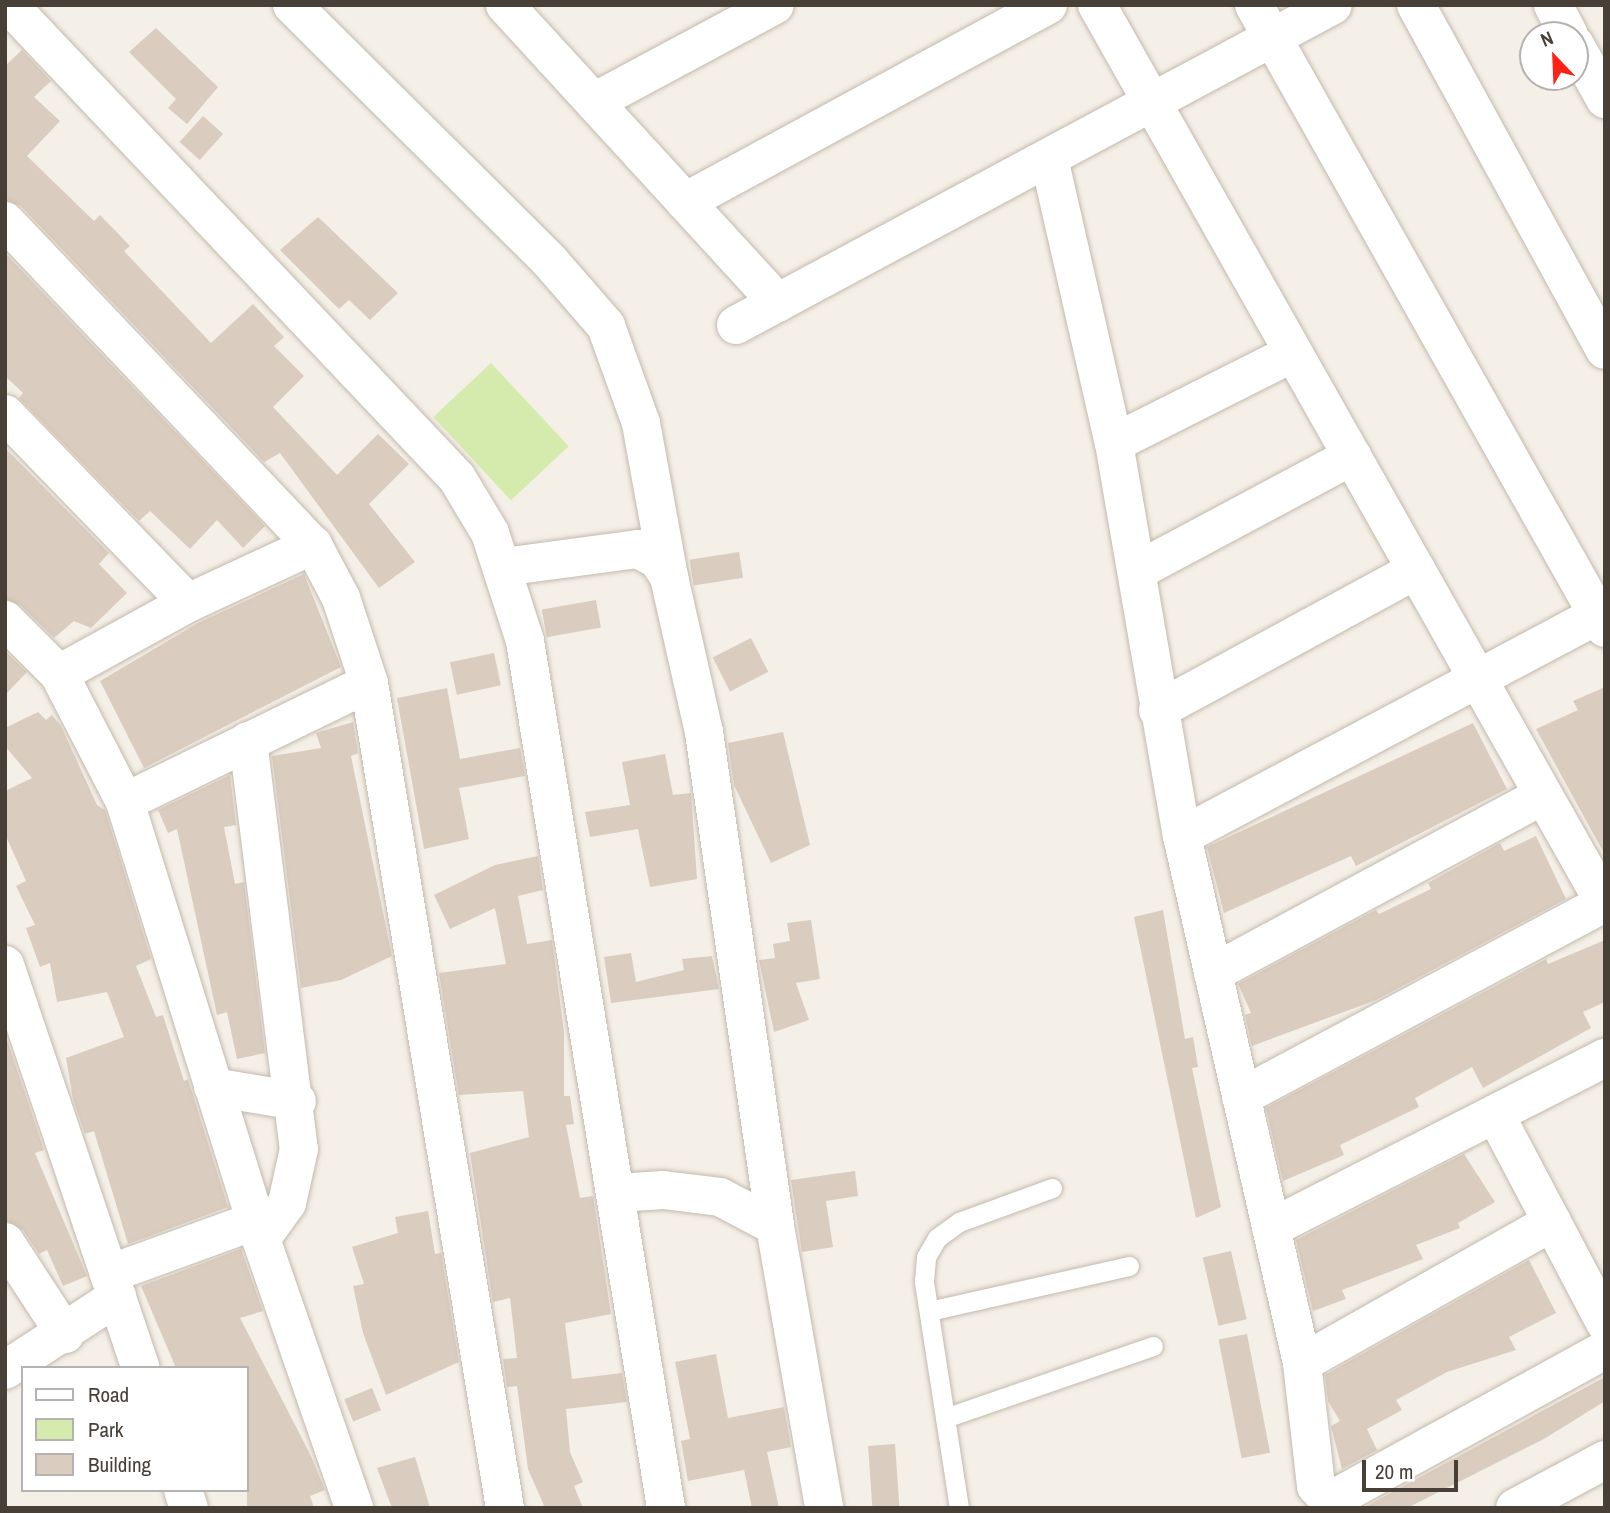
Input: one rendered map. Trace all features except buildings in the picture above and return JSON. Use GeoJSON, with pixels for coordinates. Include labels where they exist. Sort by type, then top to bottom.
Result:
{"type":"FeatureCollection","features":[{"type":"Feature","properties":{"kind":"street"},"geometry":{"type":"LineString","coordinates":[[9,5],[457,478],[503,567],[525,641],[617,1193],[666,1508]]}},
{"type":"Feature","properties":{"kind":"street"},"geometry":{"type":"LineString","coordinates":[[292,5],[548,259],[606,326],[641,423],[669,577],[704,732],[775,1226],[824,1508]]}},
{"type":"Feature","properties":{"kind":"street"},"geometry":{"type":"LineString","coordinates":[[594,102],[775,5]]}},
{"type":"Feature","properties":{"kind":"street"},"geometry":{"type":"LineString","coordinates":[[685,202],[1048,5]]}},
{"type":"Feature","properties":{"kind":"street"},"geometry":{"type":"LineString","coordinates":[[1097,5],[1605,903],[1241,1097]]}},
{"type":"Feature","properties":{"kind":"street"},"geometry":{"type":"LineString","coordinates":[[736,325],[1152,103],[1263,22],[1333,5]]}},
{"type":"Feature","properties":{"kind":"street"},"geometry":{"type":"LineString","coordinates":[[1416,5],[1605,350]]}},
{"type":"Feature","properties":{"kind":"street"},"geometry":{"type":"LineString","coordinates":[[1553,5],[1562,21]]}},
{"type":"Feature","properties":{"kind":"street"},"geometry":{"type":"LineString","coordinates":[[509,6],[778,303]]}},
{"type":"Feature","properties":{"kind":"street"},"geometry":{"type":"LineString","coordinates":[[1182,836],[1602,618],[1263,22]]}},
{"type":"Feature","properties":{"kind":"street"},"geometry":{"type":"LineString","coordinates":[[1589,70],[1605,99]]}},
{"type":"Feature","properties":{"kind":"street"},"geometry":{"type":"LineString","coordinates":[[1049,158],[1114,443],[1158,710],[1182,836],[1302,1363],[1316,1486],[1333,1498],[1605,1350]]}},
{"type":"Feature","properties":{"kind":"street"},"geometry":{"type":"LineString","coordinates":[[5,220],[313,545],[341,598],[369,683],[505,1508]]}},
{"type":"Feature","properties":{"kind":"street"},"geometry":{"type":"LineString","coordinates":[[1114,443],[1293,353]]}},
{"type":"Feature","properties":{"kind":"street"},"geometry":{"type":"LineString","coordinates":[[5,414],[188,603]]}},
{"type":"Feature","properties":{"kind":"street"},"geometry":{"type":"LineString","coordinates":[[1137,571],[1352,456]]}},
{"type":"Feature","properties":{"kind":"street"},"geometry":{"type":"LineString","coordinates":[[59,674],[188,603],[313,545]]}},
{"type":"Feature","properties":{"kind":"street"},"geometry":{"type":"LineString","coordinates":[[503,567],[638,549],[657,559],[669,577]]}},
{"type":"Feature","properties":{"kind":"street"},"geometry":{"type":"LineString","coordinates":[[1158,710],[1416,570]]}},
{"type":"Feature","properties":{"kind":"street"},"geometry":{"type":"LineString","coordinates":[[5,620],[59,674],[125,802],[258,1230],[354,1508]]}},
{"type":"Feature","properties":{"kind":"street"},"geometry":{"type":"LineString","coordinates":[[125,802],[369,683]]}},
{"type":"Feature","properties":{"kind":"street"},"geometry":{"type":"LineString","coordinates":[[5,1370],[65,1334],[113,1286],[258,1230],[287,1203],[299,1149],[298,1101],[248,741]]}},
{"type":"Feature","properties":{"kind":"street"},"geometry":{"type":"LineString","coordinates":[[1213,973],[1543,794]]}},
{"type":"Feature","properties":{"kind":"street"},"geometry":{"type":"LineString","coordinates":[[5,965],[140,1366]]}},
{"type":"Feature","properties":{"kind":"street"},"geometry":{"type":"LineString","coordinates":[[1272,1228],[1605,1058]]}},
{"type":"Feature","properties":{"kind":"street"},"geometry":{"type":"LineString","coordinates":[[213,1087],[298,1101]]}},
{"type":"Feature","properties":{"kind":"street"},"geometry":{"type":"LineString","coordinates":[[1495,1114],[1605,1323]]}},
{"type":"Feature","properties":{"kind":"street"},"geometry":{"type":"LineString","coordinates":[[617,1193],[663,1190],[720,1197],[775,1226]]}},
{"type":"Feature","properties":{"kind":"street"},"geometry":{"type":"LineString","coordinates":[[1302,1363],[1552,1222]]}},
{"type":"Feature","properties":{"kind":"street"},"geometry":{"type":"LineString","coordinates":[[5,1242],[65,1334]]}},
{"type":"Feature","properties":{"kind":"street"},"geometry":{"type":"LineString","coordinates":[[1522,1506],[1605,1460]]}},
{"type":"Feature","properties":{"kind":"lane"},"geometry":{"type":"LineString","coordinates":[[959,1508],[929,1311],[926,1258],[937,1238],[959,1222],[1052,1188]]}},
{"type":"Feature","properties":{"kind":"lane"},"geometry":{"type":"LineString","coordinates":[[929,1311],[1129,1266]]}},
{"type":"Feature","properties":{"kind":"lane"},"geometry":{"type":"LineString","coordinates":[[945,1419],[1153,1346]]}},
{"type":"Feature","properties":{"kind":"green space"},"geometry":{"type":"Polygon","coordinates":[[[491,363],[569,446],[511,500],[433,417],[491,363]]]}}]}
